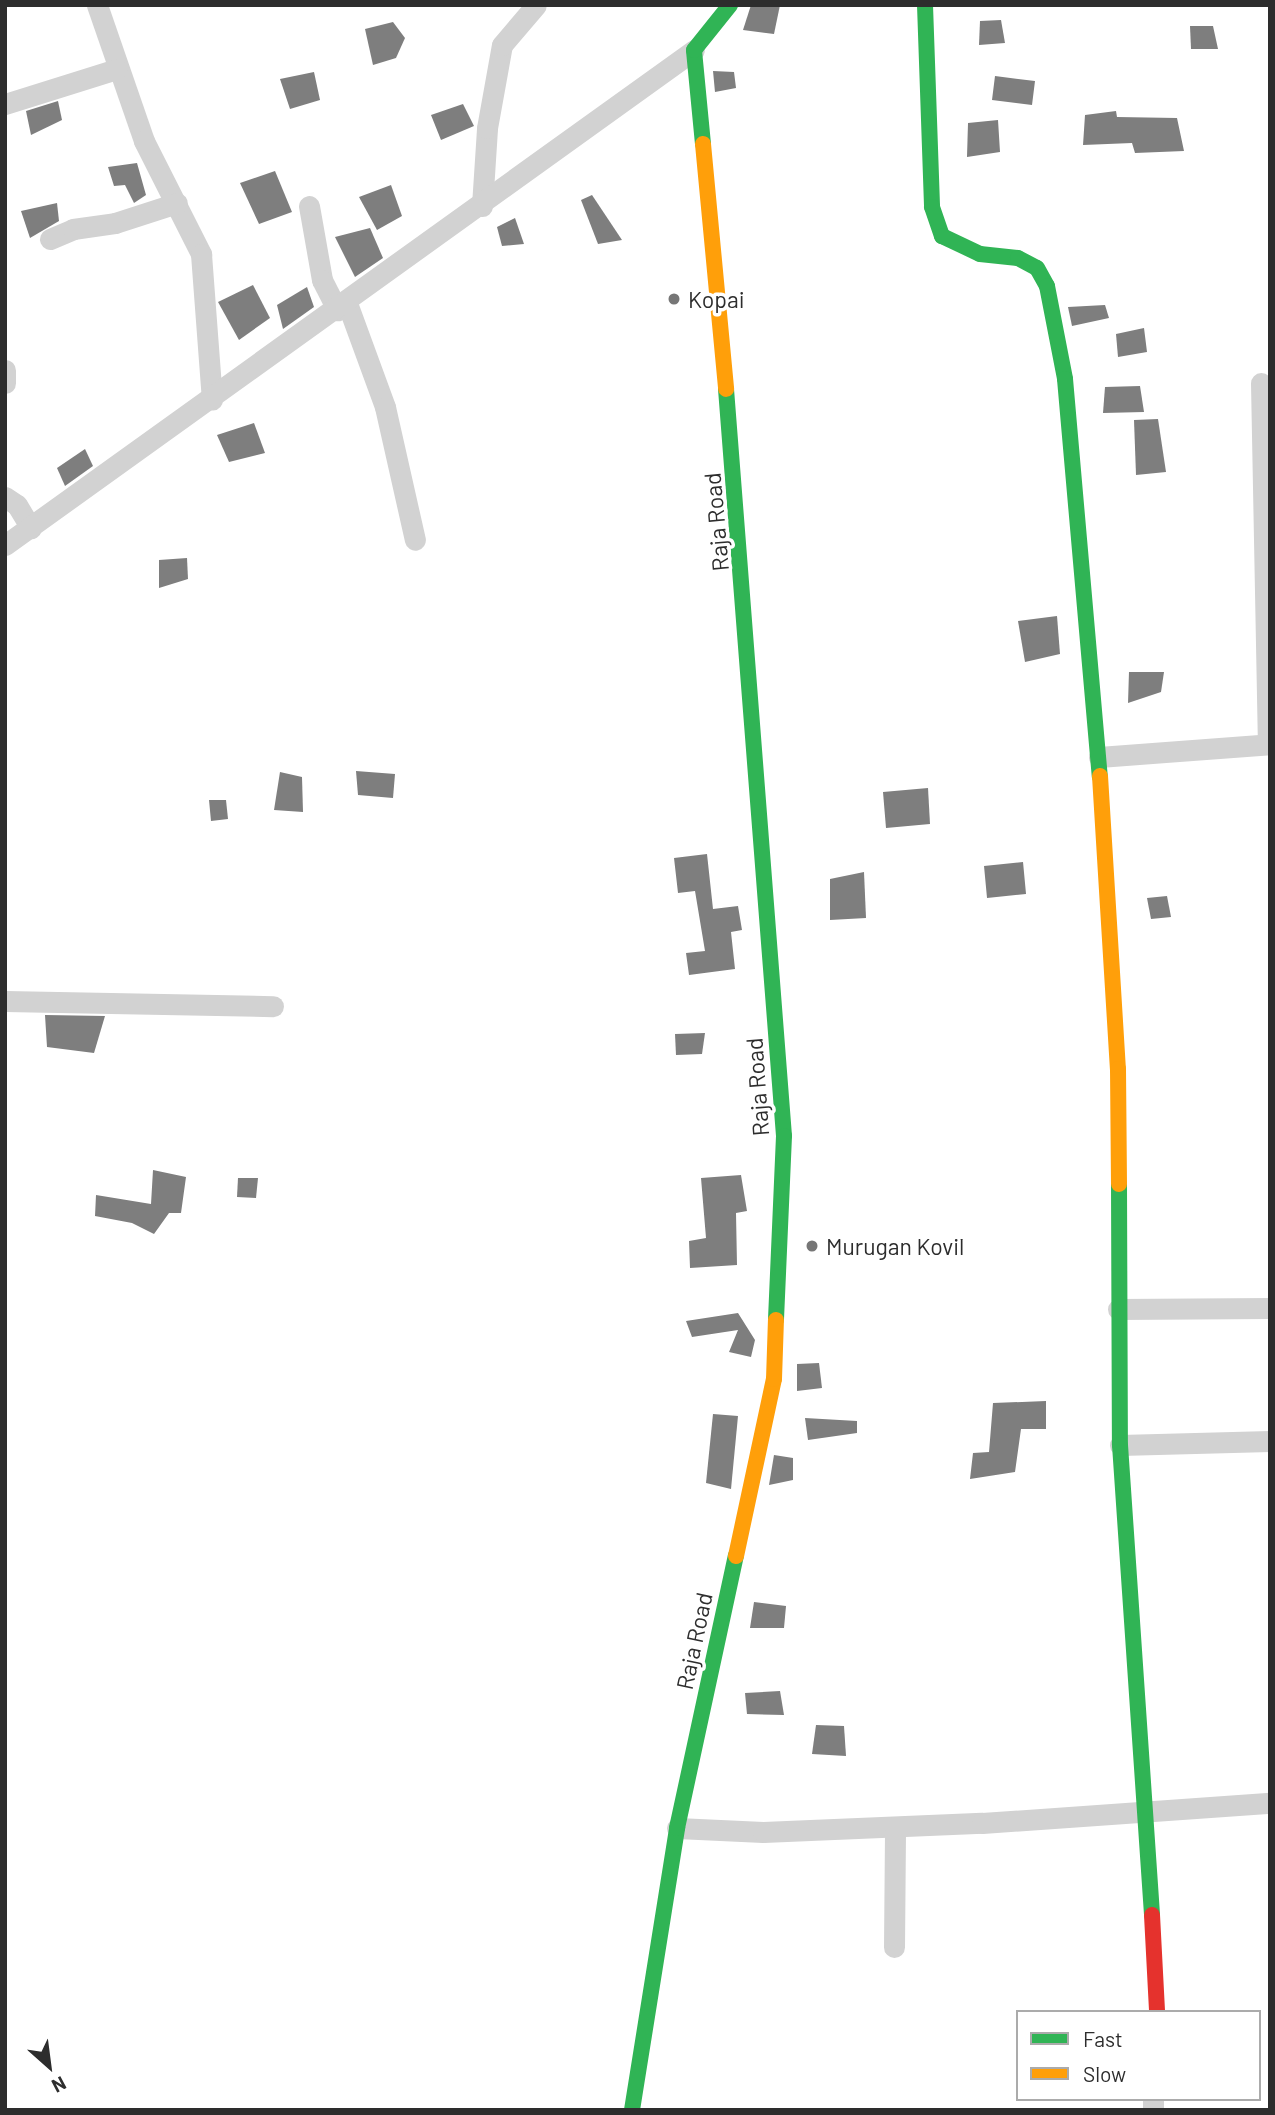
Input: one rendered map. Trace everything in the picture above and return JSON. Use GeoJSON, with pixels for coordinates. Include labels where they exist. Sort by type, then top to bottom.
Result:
{"type":"FeatureCollection","features":[{"type":"Feature","properties":{"kind":"street"},"geometry":{"type":"LineString","coordinates":[[97,5],[144,141],[201,254],[212,400]]}},
{"type":"Feature","properties":{"kind":"street"},"geometry":{"type":"LineString","coordinates":[[482,206],[487,128],[502,46],[536,5]]}},
{"type":"Feature","properties":{"kind":"street"},"geometry":{"type":"LineString","coordinates":[[5,545],[342,307],[694,50],[730,5]]}},
{"type":"Feature","properties":{"kind":"street"},"geometry":{"type":"LineString","coordinates":[[925,5],[932,206],[942,236],[980,254],[1018,258],[1037,268],[1047,286],[1065,379],[1099,757],[1118,1069],[1120,1445],[1157,2010]]}},
{"type":"Feature","properties":{"kind":"street","name":"Raja Road"},"geometry":{"type":"LineString","coordinates":[[632,2110],[677,1828],[774,1379],[785,1136],[741,544],[694,50]]}},
{"type":"Feature","properties":{"kind":"street"},"geometry":{"type":"LineString","coordinates":[[5,104],[117,69]]}},
{"type":"Feature","properties":{"kind":"street"},"geometry":{"type":"LineString","coordinates":[[51,239],[73,229],[115,223],[177,203]]}},
{"type":"Feature","properties":{"kind":"street"},"geometry":{"type":"LineString","coordinates":[[309,206],[321,280],[342,307],[385,407],[415,540]]}},
{"type":"Feature","properties":{"kind":"street"},"geometry":{"type":"LineString","coordinates":[[5,370],[5,383]]}},
{"type":"Feature","properties":{"kind":"street"},"geometry":{"type":"LineString","coordinates":[[1099,757],[1269,744],[1261,383]]}},
{"type":"Feature","properties":{"kind":"street"},"geometry":{"type":"LineString","coordinates":[[5,497],[17,505],[31,528]]}},
{"type":"Feature","properties":{"kind":"street"},"geometry":{"type":"LineString","coordinates":[[5,1000],[273,1006]]}},
{"type":"Feature","properties":{"kind":"street"},"geometry":{"type":"LineString","coordinates":[[1118,1308],[1270,1308]]}},
{"type":"Feature","properties":{"kind":"street"},"geometry":{"type":"LineString","coordinates":[[1120,1445],[1270,1441]]}},
{"type":"Feature","properties":{"kind":"street"},"geometry":{"type":"LineString","coordinates":[[677,1828],[763,1832],[895,1827],[1270,1803]]}},
{"type":"Feature","properties":{"kind":"street"},"geometry":{"type":"LineString","coordinates":[[894,1947],[895,1827]]}},
{"type":"Feature","properties":{"kind":"building"},"geometry":{"type":"Polygon","coordinates":[[[751,5],[780,5],[774,34],[743,30],[751,5]]]}},
{"type":"Feature","properties":{"kind":"building"},"geometry":{"type":"Polygon","coordinates":[[[1001,20],[1005,43],[979,45],[980,21],[1001,20]]]}},
{"type":"Feature","properties":{"kind":"building"},"geometry":{"type":"Polygon","coordinates":[[[393,22],[405,38],[396,58],[373,65],[365,29],[393,22]]]}},
{"type":"Feature","properties":{"kind":"building"},"geometry":{"type":"Polygon","coordinates":[[[1190,26],[1213,26],[1218,49],[1191,49],[1190,26]]]}},
{"type":"Feature","properties":{"kind":"building"},"geometry":{"type":"Polygon","coordinates":[[[713,71],[734,72],[736,88],[715,92],[713,71]]]}},
{"type":"Feature","properties":{"kind":"building"},"geometry":{"type":"Polygon","coordinates":[[[314,72],[320,100],[290,109],[280,79],[314,72]]]}},
{"type":"Feature","properties":{"kind":"building"},"geometry":{"type":"Polygon","coordinates":[[[995,76],[1035,81],[1032,105],[992,100],[995,76]]]}},
{"type":"Feature","properties":{"kind":"building"},"geometry":{"type":"Polygon","coordinates":[[[58,101],[62,120],[31,135],[26,111],[58,101]]]}},
{"type":"Feature","properties":{"kind":"building"},"geometry":{"type":"Polygon","coordinates":[[[463,104],[474,126],[441,140],[431,115],[463,104]]]}},
{"type":"Feature","properties":{"kind":"building"},"geometry":{"type":"Polygon","coordinates":[[[1116,111],[1117,117],[1177,118],[1184,151],[1135,153],[1132,143],[1083,145],[1085,115],[1116,111]]]}},
{"type":"Feature","properties":{"kind":"building"},"geometry":{"type":"Polygon","coordinates":[[[998,120],[1000,152],[967,157],[968,123],[998,120]]]}},
{"type":"Feature","properties":{"kind":"building"},"geometry":{"type":"Polygon","coordinates":[[[137,163],[146,195],[134,203],[125,185],[114,186],[108,167],[137,163]]]}},
{"type":"Feature","properties":{"kind":"building"},"geometry":{"type":"Polygon","coordinates":[[[275,171],[292,212],[259,224],[240,183],[275,171]]]}},
{"type":"Feature","properties":{"kind":"building"},"geometry":{"type":"Polygon","coordinates":[[[391,185],[402,216],[377,230],[359,197],[391,185]]]}},
{"type":"Feature","properties":{"kind":"building"},"geometry":{"type":"Polygon","coordinates":[[[592,195],[622,240],[598,244],[581,200],[592,195]]]}},
{"type":"Feature","properties":{"kind":"building"},"geometry":{"type":"Polygon","coordinates":[[[57,203],[59,221],[30,238],[21,211],[57,203]]]}},
{"type":"Feature","properties":{"kind":"building"},"geometry":{"type":"Polygon","coordinates":[[[515,218],[524,244],[502,246],[497,227],[515,218]]]}},
{"type":"Feature","properties":{"kind":"building"},"geometry":{"type":"Polygon","coordinates":[[[370,228],[383,258],[355,277],[335,237],[370,228]]]}},
{"type":"Feature","properties":{"kind":"building"},"geometry":{"type":"Polygon","coordinates":[[[253,285],[270,318],[239,340],[218,302],[253,285]]]}},
{"type":"Feature","properties":{"kind":"building"},"geometry":{"type":"Polygon","coordinates":[[[307,287],[314,307],[283,329],[277,305],[307,287]]]}},
{"type":"Feature","properties":{"kind":"building"},"geometry":{"type":"Polygon","coordinates":[[[1105,305],[1109,318],[1072,326],[1068,307],[1105,305]]]}},
{"type":"Feature","properties":{"kind":"building"},"geometry":{"type":"Polygon","coordinates":[[[1144,328],[1147,352],[1118,357],[1116,334],[1144,328]]]}},
{"type":"Feature","properties":{"kind":"building"},"geometry":{"type":"Polygon","coordinates":[[[1140,386],[1144,412],[1103,413],[1105,387],[1140,386]]]}},
{"type":"Feature","properties":{"kind":"building"},"geometry":{"type":"Polygon","coordinates":[[[1158,419],[1166,472],[1136,475],[1134,420],[1158,419]]]}},
{"type":"Feature","properties":{"kind":"building"},"geometry":{"type":"Polygon","coordinates":[[[254,423],[265,453],[229,462],[217,435],[254,423]]]}},
{"type":"Feature","properties":{"kind":"building"},"geometry":{"type":"Polygon","coordinates":[[[85,449],[93,466],[65,486],[57,468],[85,449]]]}},
{"type":"Feature","properties":{"kind":"building"},"geometry":{"type":"Polygon","coordinates":[[[187,558],[188,579],[159,588],[159,560],[187,558]]]}},
{"type":"Feature","properties":{"kind":"building"},"geometry":{"type":"Polygon","coordinates":[[[1057,616],[1060,654],[1025,662],[1018,621],[1057,616]]]}},
{"type":"Feature","properties":{"kind":"building"},"geometry":{"type":"Polygon","coordinates":[[[1129,672],[1164,672],[1161,692],[1128,703],[1129,672]]]}},
{"type":"Feature","properties":{"kind":"building"},"geometry":{"type":"Polygon","coordinates":[[[356,771],[395,774],[393,798],[358,795],[356,771]]]}},
{"type":"Feature","properties":{"kind":"building"},"geometry":{"type":"Polygon","coordinates":[[[280,772],[302,777],[303,812],[274,810],[280,772]]]}},
{"type":"Feature","properties":{"kind":"building"},"geometry":{"type":"Polygon","coordinates":[[[928,788],[930,824],[886,828],[883,792],[928,788]]]}},
{"type":"Feature","properties":{"kind":"building"},"geometry":{"type":"Polygon","coordinates":[[[209,800],[226,800],[228,819],[211,821],[209,800]]]}},
{"type":"Feature","properties":{"kind":"building"},"geometry":{"type":"Polygon","coordinates":[[[707,854],[713,909],[738,906],[742,930],[731,932],[735,969],[689,975],[686,953],[705,951],[695,891],[678,893],[674,858],[707,854]]]}},
{"type":"Feature","properties":{"kind":"building"},"geometry":{"type":"Polygon","coordinates":[[[1023,862],[1026,894],[987,898],[984,866],[1023,862]]]}},
{"type":"Feature","properties":{"kind":"building"},"geometry":{"type":"Polygon","coordinates":[[[864,872],[866,918],[830,920],[830,879],[864,872]]]}},
{"type":"Feature","properties":{"kind":"building"},"geometry":{"type":"Polygon","coordinates":[[[1167,896],[1171,917],[1151,919],[1147,898],[1167,896]]]}},
{"type":"Feature","properties":{"kind":"building"},"geometry":{"type":"Polygon","coordinates":[[[45,1015],[105,1016],[94,1053],[47,1047],[45,1015]]]}},
{"type":"Feature","properties":{"kind":"building"},"geometry":{"type":"Polygon","coordinates":[[[705,1033],[702,1054],[676,1055],[675,1034],[705,1033]]]}},
{"type":"Feature","properties":{"kind":"building"},"geometry":{"type":"Polygon","coordinates":[[[153,1170],[186,1177],[181,1213],[169,1213],[154,1234],[132,1223],[95,1216],[96,1195],[151,1204],[153,1170]]]}},
{"type":"Feature","properties":{"kind":"building"},"geometry":{"type":"Polygon","coordinates":[[[741,1175],[747,1211],[736,1213],[737,1265],[690,1268],[689,1241],[706,1238],[701,1178],[741,1175]]]}},
{"type":"Feature","properties":{"kind":"building"},"geometry":{"type":"Polygon","coordinates":[[[238,1178],[258,1178],[256,1198],[237,1197],[238,1178]]]}},
{"type":"Feature","properties":{"kind":"building"},"geometry":{"type":"Polygon","coordinates":[[[738,1313],[755,1340],[751,1357],[729,1352],[738,1330],[692,1337],[686,1321],[738,1313]]]}},
{"type":"Feature","properties":{"kind":"building"},"geometry":{"type":"Polygon","coordinates":[[[819,1363],[822,1388],[797,1391],[797,1364],[819,1363]]]}},
{"type":"Feature","properties":{"kind":"building"},"geometry":{"type":"Polygon","coordinates":[[[1046,1401],[1046,1429],[1021,1429],[1015,1472],[970,1479],[973,1453],[989,1452],[993,1403],[1046,1401]]]}},
{"type":"Feature","properties":{"kind":"building"},"geometry":{"type":"Polygon","coordinates":[[[713,1414],[738,1416],[731,1489],[706,1483],[713,1414]]]}},
{"type":"Feature","properties":{"kind":"building"},"geometry":{"type":"Polygon","coordinates":[[[805,1418],[857,1421],[857,1433],[808,1440],[805,1418]]]}},
{"type":"Feature","properties":{"kind":"building"},"geometry":{"type":"Polygon","coordinates":[[[774,1455],[793,1458],[793,1480],[769,1485],[774,1455]]]}},
{"type":"Feature","properties":{"kind":"building"},"geometry":{"type":"Polygon","coordinates":[[[754,1602],[786,1606],[784,1628],[750,1628],[754,1602]]]}},
{"type":"Feature","properties":{"kind":"building"},"geometry":{"type":"Polygon","coordinates":[[[780,1691],[784,1715],[747,1714],[745,1693],[780,1691]]]}},
{"type":"Feature","properties":{"kind":"building"},"geometry":{"type":"Polygon","coordinates":[[[816,1725],[844,1726],[846,1756],[812,1754],[816,1725]]]}},
{"type":"Feature","properties":{"kind":"traffic: fast"},"geometry":{"type":"LineString","coordinates":[[703,144],[694,50],[730,5]]}},
{"type":"Feature","properties":{"kind":"traffic: fast"},"geometry":{"type":"LineString","coordinates":[[925,5],[932,207],[942,236],[980,254],[1018,258],[1037,268],[1047,286],[1065,379],[1100,776]]}},
{"type":"Feature","properties":{"kind":"traffic: fast"},"geometry":{"type":"LineString","coordinates":[[726,389],[784,1136],[776,1320]]}},
{"type":"Feature","properties":{"kind":"traffic: fast"},"geometry":{"type":"LineString","coordinates":[[1119,1184],[1120,1445],[1152,1915]]}},
{"type":"Feature","properties":{"kind":"traffic: fast"},"geometry":{"type":"LineString","coordinates":[[632,2110],[677,1828],[736,1556]]}},
{"type":"Feature","properties":{"kind":"traffic: slow"},"geometry":{"type":"LineString","coordinates":[[703,144],[726,389]]}},
{"type":"Feature","properties":{"kind":"traffic: slow"},"geometry":{"type":"LineString","coordinates":[[1100,776],[1118,1069],[1119,1184]]}},
{"type":"Feature","properties":{"kind":"traffic: slow"},"geometry":{"type":"LineString","coordinates":[[736,1556],[774,1379],[776,1320]]}},
{"type":"Feature","properties":{"kind":"traffic: jam"},"geometry":{"type":"LineString","coordinates":[[1152,1915],[1157,2010]]}},
{"type":"Feature","properties":{"kind":"place","name":"Kopai"},"geometry":{"type":"Point","coordinates":[674,299]}},
{"type":"Feature","properties":{"kind":"place","name":"Murugan Kovil"},"geometry":{"type":"Point","coordinates":[812,1246]}}]}
